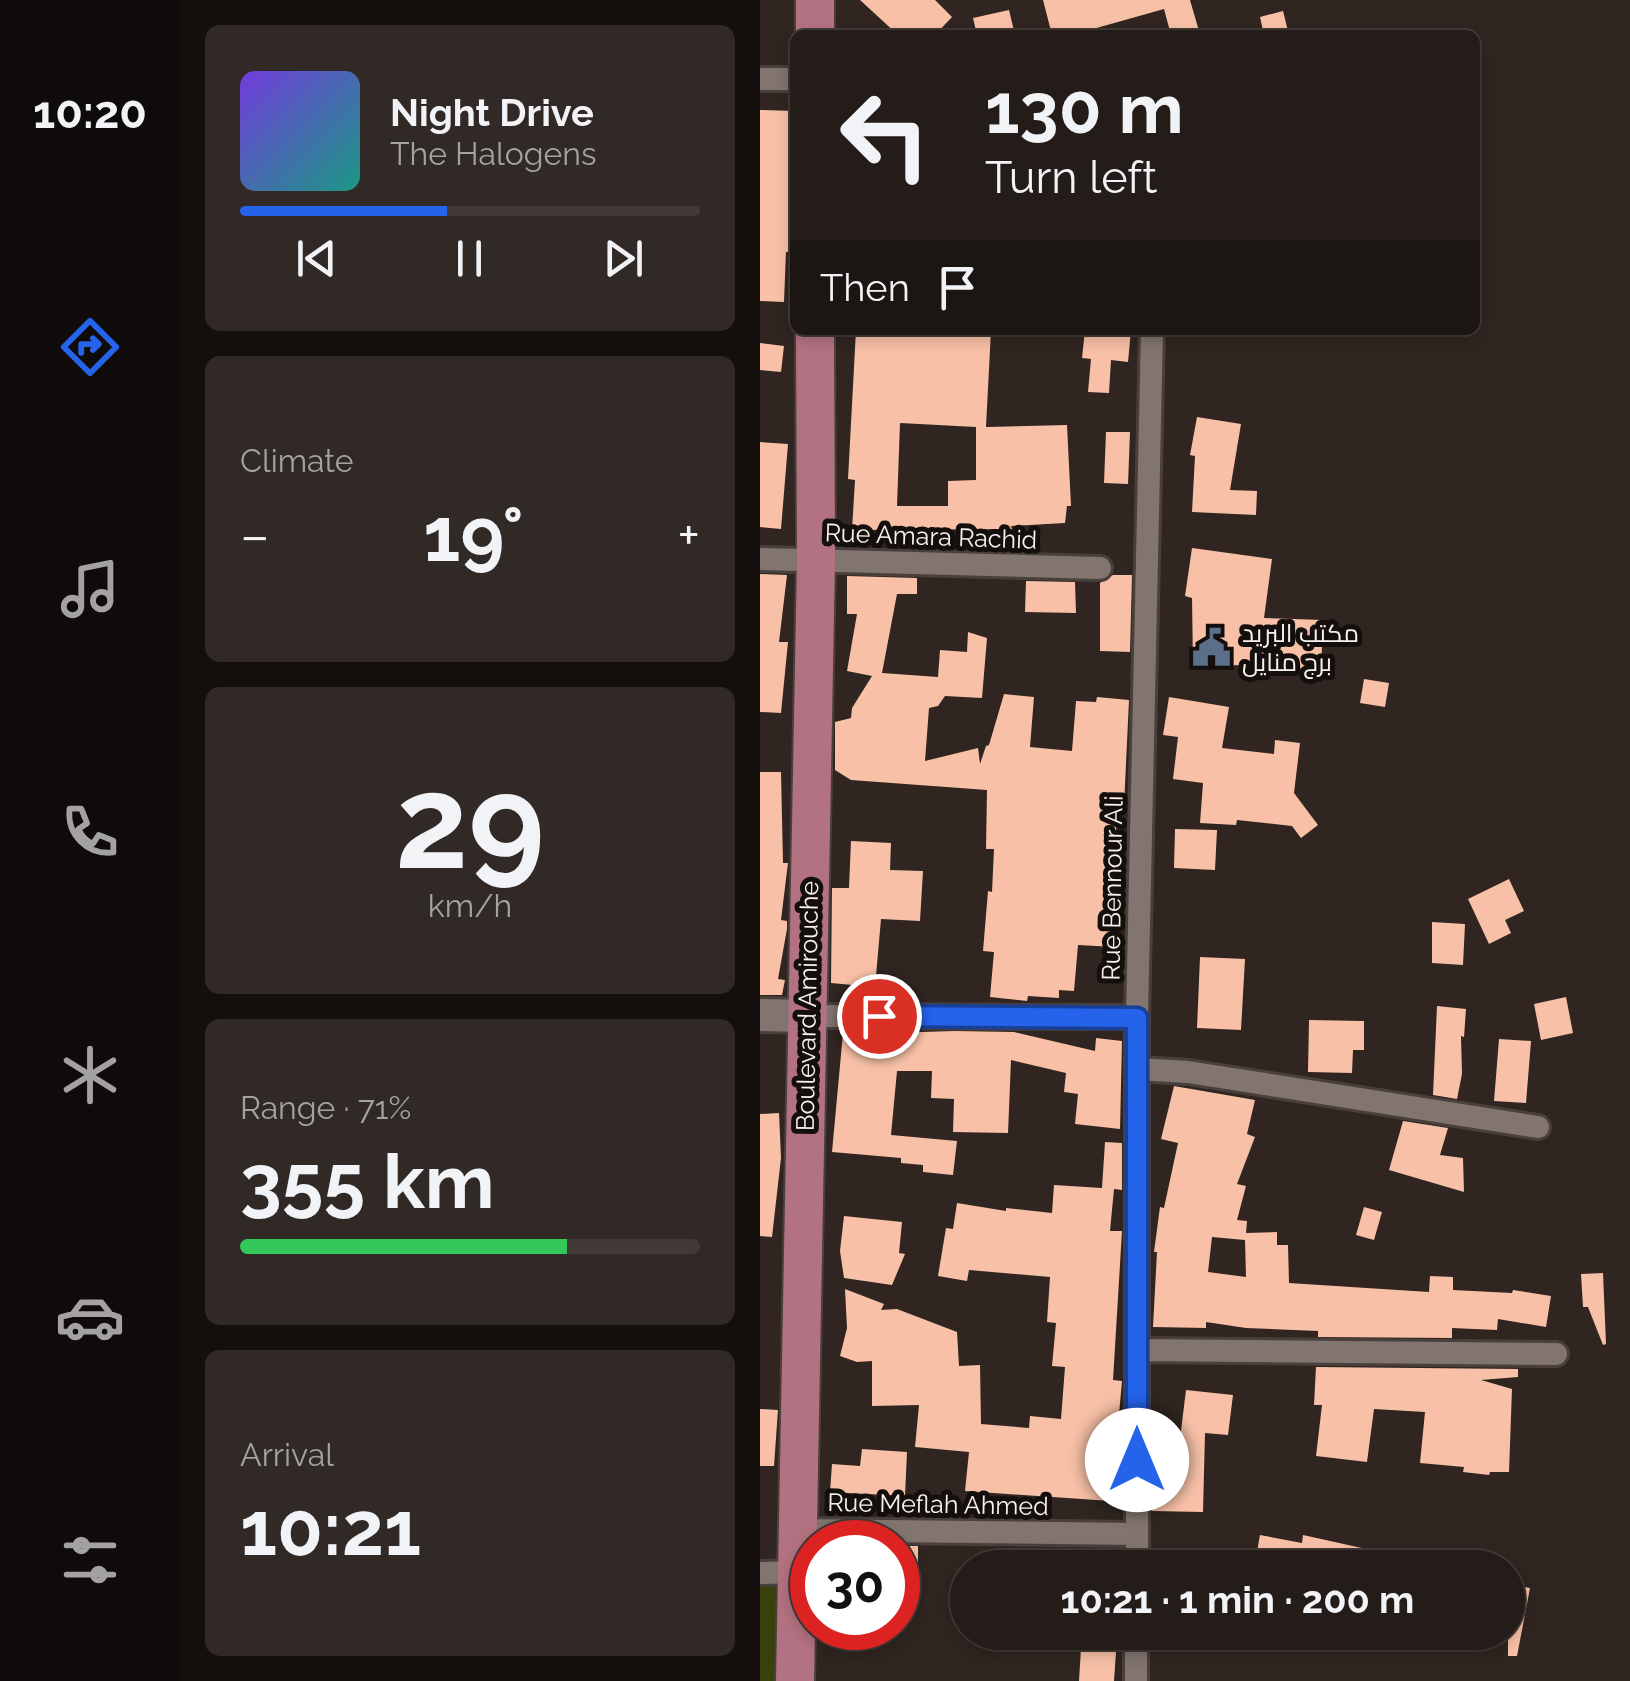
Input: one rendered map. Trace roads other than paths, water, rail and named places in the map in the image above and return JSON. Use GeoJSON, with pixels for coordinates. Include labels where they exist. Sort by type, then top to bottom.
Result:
{"type":"FeatureCollection","features":[{"type":"Feature","properties":{"kind":"main road"},"geometry":{"type":"LineString","coordinates":[[815,0],[815,30]]}},
{"type":"Feature","properties":{"kind":"main road","name":"Boulevard Amirouche"},"geometry":{"type":"LineString","coordinates":[[798,1520],[816,560],[815,335]]}},
{"type":"Feature","properties":{"kind":"main road"},"geometry":{"type":"LineString","coordinates":[[760,1015],[806,1016]]}},
{"type":"Feature","properties":{"kind":"main road","name":"Boulevard Amirouche"},"geometry":{"type":"LineString","coordinates":[[790,1547],[778,1573],[795,1681]]}},
{"type":"Feature","properties":{"kind":"street"},"geometry":{"type":"LineString","coordinates":[[760,79],[790,79]]}},
{"type":"Feature","properties":{"kind":"street","name":"Rue Bennour Ali"},"geometry":{"type":"LineString","coordinates":[[1137,1550],[1137,1018],[1152,335]]}},
{"type":"Feature","properties":{"kind":"street","name":"Rue Amara Rachid"},"geometry":{"type":"LineString","coordinates":[[760,559],[1100,568]]}},
{"type":"Feature","properties":{"kind":"street"},"geometry":{"type":"LineString","coordinates":[[806,1016],[1137,1018]]}},
{"type":"Feature","properties":{"kind":"street"},"geometry":{"type":"LineString","coordinates":[[1138,1069],[1188,1072],[1538,1126]]}},
{"type":"Feature","properties":{"kind":"street"},"geometry":{"type":"LineString","coordinates":[[1138,1350],[1556,1354]]}},
{"type":"Feature","properties":{"kind":"street","name":"Rue Meflah Ahmed"},"geometry":{"type":"LineString","coordinates":[[920,1531],[1137,1534]]}},
{"type":"Feature","properties":{"kind":"street"},"geometry":{"type":"LineString","coordinates":[[1136,1650],[1136,1681]]}},
{"type":"Feature","properties":{"kind":"place","name":"مكتب البريد برج منايل"},"geometry":{"type":"Point","coordinates":[1212,647]}}]}
